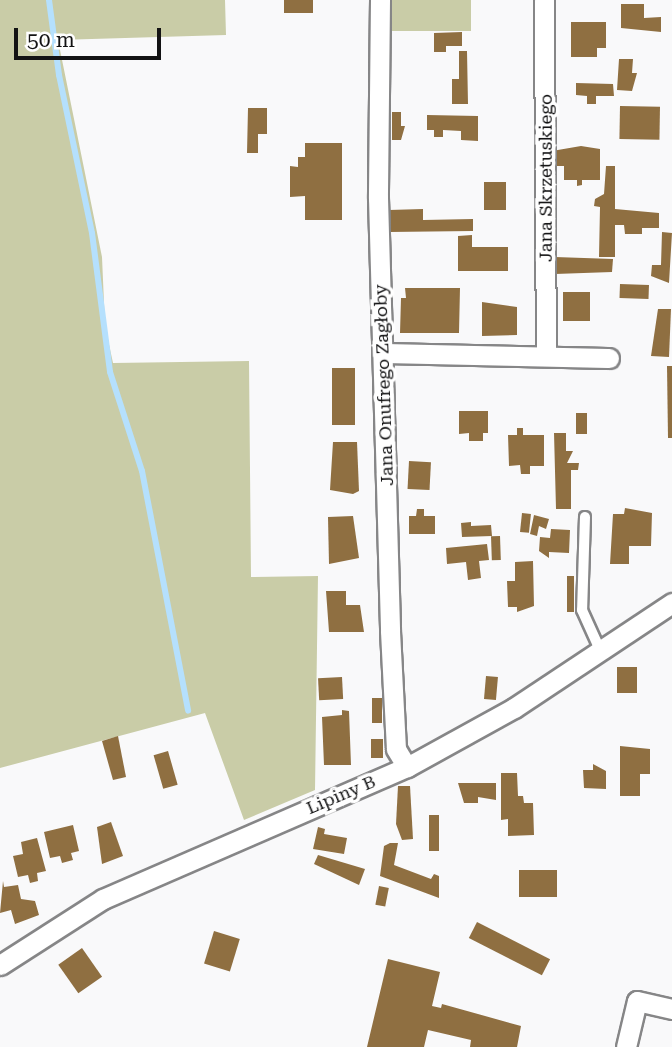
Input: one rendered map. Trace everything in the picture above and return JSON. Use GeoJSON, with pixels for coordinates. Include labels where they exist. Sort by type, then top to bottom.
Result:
{"type":"FeatureCollection","features":[{"type":"Feature","properties":{"kind":"street","name":"Jana Onufrego Zagłoby"},"geometry":{"type":"LineString","coordinates":[[380,0],[378,198],[396,749],[407,766]]}},
{"type":"Feature","properties":{"kind":"street","name":"Jana Skrzetuskiego"},"geometry":{"type":"LineString","coordinates":[[544,0],[547,356]]}},
{"type":"Feature","properties":{"kind":"street"},"geometry":{"type":"LineString","coordinates":[[383,353],[609,358]]}},
{"type":"Feature","properties":{"kind":"street","name":"Lipiny B"},"geometry":{"type":"LineString","coordinates":[[0,965],[103,899],[407,766],[514,708],[601,653],[672,603]]}},
{"type":"Feature","properties":{"kind":"street"},"geometry":{"type":"LineString","coordinates":[[626,1047],[637,1000],[672,1009]]}},
{"type":"Feature","properties":{"kind":"lane"},"geometry":{"type":"LineString","coordinates":[[585,517],[582,610],[601,653]]}},
{"type":"Feature","properties":{"kind":"green space"},"geometry":{"type":"Polygon","coordinates":[[[0,0],[225,0],[226,35],[58,40],[102,257],[105,326],[113,363],[249,361],[251,577],[318,576],[315,790],[244,820],[205,713],[0,768],[0,0]]]}},
{"type":"Feature","properties":{"kind":"green space"},"geometry":{"type":"Polygon","coordinates":[[[387,0],[471,0],[471,31],[387,31],[387,0]]]}},
{"type":"Feature","properties":{"kind":"building"},"geometry":{"type":"Polygon","coordinates":[[[284,0],[313,0],[313,13],[284,13],[284,0]]]}},
{"type":"Feature","properties":{"kind":"building"},"geometry":{"type":"Polygon","coordinates":[[[621,4],[644,4],[644,18],[661,17],[661,32],[621,28],[621,4]]]}},
{"type":"Feature","properties":{"kind":"building"},"geometry":{"type":"Polygon","coordinates":[[[571,22],[606,22],[606,48],[597,48],[597,57],[571,57],[571,22]]]}},
{"type":"Feature","properties":{"kind":"building"},"geometry":{"type":"Polygon","coordinates":[[[462,32],[462,46],[446,46],[446,52],[434,52],[434,33],[462,32]]]}},
{"type":"Feature","properties":{"kind":"building"},"geometry":{"type":"Polygon","coordinates":[[[459,51],[467,51],[468,104],[452,104],[452,79],[459,79],[459,51]]]}},
{"type":"Feature","properties":{"kind":"building"},"geometry":{"type":"Polygon","coordinates":[[[619,59],[633,59],[632,73],[637,73],[632,91],[617,90],[619,59]]]}},
{"type":"Feature","properties":{"kind":"building"},"geometry":{"type":"Polygon","coordinates":[[[576,83],[613,84],[614,96],[596,96],[596,104],[587,104],[587,96],[576,95],[576,83]]]}},
{"type":"Feature","properties":{"kind":"building"},"geometry":{"type":"Polygon","coordinates":[[[620,106],[660,107],[659,140],[619,139],[620,106]]]}},
{"type":"Feature","properties":{"kind":"building"},"geometry":{"type":"Polygon","coordinates":[[[248,108],[267,108],[267,134],[258,134],[258,153],[247,153],[248,108]]]}},
{"type":"Feature","properties":{"kind":"building"},"geometry":{"type":"Polygon","coordinates":[[[392,112],[401,112],[401,126],[405,126],[401,140],[392,140],[392,112]]]}},
{"type":"Feature","properties":{"kind":"building"},"geometry":{"type":"Polygon","coordinates":[[[427,115],[478,116],[478,141],[461,140],[461,131],[443,130],[443,137],[434,137],[434,130],[427,130],[427,115]]]}},
{"type":"Feature","properties":{"kind":"building"},"geometry":{"type":"Polygon","coordinates":[[[305,143],[342,143],[342,220],[305,220],[305,196],[290,197],[290,166],[298,167],[298,157],[305,157],[305,143]]]}},
{"type":"Feature","properties":{"kind":"building"},"geometry":{"type":"Polygon","coordinates":[[[581,146],[600,149],[600,180],[582,180],[582,185],[577,186],[577,180],[564,180],[564,166],[552,166],[552,151],[581,146]]]}},
{"type":"Feature","properties":{"kind":"building"},"geometry":{"type":"Polygon","coordinates":[[[606,166],[615,166],[615,209],[659,213],[659,228],[642,228],[642,234],[625,234],[624,225],[615,225],[615,257],[599,257],[600,207],[594,206],[595,199],[604,194],[606,166]]]}},
{"type":"Feature","properties":{"kind":"building"},"geometry":{"type":"Polygon","coordinates":[[[484,182],[506,182],[506,210],[484,210],[484,182]]]}},
{"type":"Feature","properties":{"kind":"building"},"geometry":{"type":"Polygon","coordinates":[[[423,209],[423,220],[473,219],[473,231],[389,232],[389,210],[423,209]]]}},
{"type":"Feature","properties":{"kind":"building"},"geometry":{"type":"Polygon","coordinates":[[[662,232],[672,233],[669,283],[651,276],[652,265],[661,265],[662,232]]]}},
{"type":"Feature","properties":{"kind":"building"},"geometry":{"type":"Polygon","coordinates":[[[472,235],[472,247],[508,247],[508,271],[458,271],[458,236],[472,235]]]}},
{"type":"Feature","properties":{"kind":"building"},"geometry":{"type":"Polygon","coordinates":[[[555,257],[613,259],[612,272],[555,274],[555,257]]]}},
{"type":"Feature","properties":{"kind":"building"},"geometry":{"type":"Polygon","coordinates":[[[620,284],[649,285],[648,299],[620,298],[620,284]]]}},
{"type":"Feature","properties":{"kind":"building"},"geometry":{"type":"Polygon","coordinates":[[[405,288],[460,288],[459,333],[400,333],[401,298],[406,298],[405,288]]]}},
{"type":"Feature","properties":{"kind":"building"},"geometry":{"type":"Polygon","coordinates":[[[563,292],[590,292],[590,321],[563,321],[563,292]]]}},
{"type":"Feature","properties":{"kind":"building"},"geometry":{"type":"Polygon","coordinates":[[[482,302],[517,307],[517,335],[482,336],[482,302]]]}},
{"type":"Feature","properties":{"kind":"building"},"geometry":{"type":"Polygon","coordinates":[[[658,309],[671,309],[669,357],[651,356],[658,309]]]}},
{"type":"Feature","properties":{"kind":"building"},"geometry":{"type":"Polygon","coordinates":[[[667,366],[672,366],[672,438],[668,438],[667,366]]]}},
{"type":"Feature","properties":{"kind":"building"},"geometry":{"type":"Polygon","coordinates":[[[332,368],[355,368],[355,425],[332,425],[332,368]]]}},
{"type":"Feature","properties":{"kind":"building"},"geometry":{"type":"Polygon","coordinates":[[[459,411],[488,411],[488,433],[483,433],[483,441],[469,441],[469,433],[459,434],[459,411]]]}},
{"type":"Feature","properties":{"kind":"building"},"geometry":{"type":"Polygon","coordinates":[[[576,413],[587,413],[587,434],[576,434],[576,413]]]}},
{"type":"Feature","properties":{"kind":"building"},"geometry":{"type":"Polygon","coordinates":[[[517,428],[523,428],[523,435],[544,435],[544,466],[530,466],[530,474],[521,474],[520,465],[509,466],[508,435],[517,435],[517,428]]]}},
{"type":"Feature","properties":{"kind":"building"},"geometry":{"type":"Polygon","coordinates":[[[554,433],[566,433],[566,451],[573,451],[567,463],[579,463],[578,470],[571,470],[571,509],[556,509],[554,433]]]}},
{"type":"Feature","properties":{"kind":"building"},"geometry":{"type":"Polygon","coordinates":[[[333,442],[357,442],[359,491],[353,494],[330,490],[333,442]]]}},
{"type":"Feature","properties":{"kind":"building"},"geometry":{"type":"Polygon","coordinates":[[[409,461],[431,462],[430,490],[408,489],[409,461]]]}},
{"type":"Feature","properties":{"kind":"building"},"geometry":{"type":"Polygon","coordinates":[[[625,508],[652,513],[651,546],[629,546],[629,564],[610,564],[613,514],[624,514],[625,508]]]}},
{"type":"Feature","properties":{"kind":"building"},"geometry":{"type":"Polygon","coordinates":[[[417,509],[424,509],[424,516],[435,516],[435,534],[409,534],[409,516],[416,516],[417,509]]]}},
{"type":"Feature","properties":{"kind":"building"},"geometry":{"type":"Polygon","coordinates":[[[522,513],[531,514],[529,533],[520,532],[522,513]]]}},
{"type":"Feature","properties":{"kind":"building"},"geometry":{"type":"Polygon","coordinates":[[[534,515],[549,519],[546,529],[539,526],[537,536],[530,534],[534,515]]]}},
{"type":"Feature","properties":{"kind":"building"},"geometry":{"type":"Polygon","coordinates":[[[353,516],[359,558],[329,564],[328,517],[353,516]]]}},
{"type":"Feature","properties":{"kind":"building"},"geometry":{"type":"Polygon","coordinates":[[[471,522],[471,526],[491,525],[492,536],[462,537],[461,523],[471,522]]]}},
{"type":"Feature","properties":{"kind":"building"},"geometry":{"type":"Polygon","coordinates":[[[551,529],[570,530],[569,553],[549,552],[549,558],[539,551],[540,537],[550,538],[551,529]]]}},
{"type":"Feature","properties":{"kind":"building"},"geometry":{"type":"Polygon","coordinates":[[[491,536],[500,536],[501,560],[492,560],[491,536]]]}},
{"type":"Feature","properties":{"kind":"building"},"geometry":{"type":"Polygon","coordinates":[[[487,544],[489,560],[479,561],[481,578],[468,580],[466,562],[447,564],[446,548],[487,544]]]}},
{"type":"Feature","properties":{"kind":"building"},"geometry":{"type":"Polygon","coordinates":[[[533,561],[534,606],[517,612],[517,607],[508,607],[507,581],[515,581],[515,562],[533,561]]]}},
{"type":"Feature","properties":{"kind":"building"},"geometry":{"type":"Polygon","coordinates":[[[567,576],[574,576],[574,612],[567,612],[567,576]]]}},
{"type":"Feature","properties":{"kind":"building"},"geometry":{"type":"Polygon","coordinates":[[[326,591],[346,591],[346,605],[360,605],[364,632],[329,632],[326,591]]]}},
{"type":"Feature","properties":{"kind":"building"},"geometry":{"type":"Polygon","coordinates":[[[617,667],[637,667],[637,693],[617,693],[617,667]]]}},
{"type":"Feature","properties":{"kind":"building"},"geometry":{"type":"Polygon","coordinates":[[[486,676],[498,677],[496,700],[484,699],[486,676]]]}},
{"type":"Feature","properties":{"kind":"building"},"geometry":{"type":"Polygon","coordinates":[[[342,677],[343,699],[319,700],[318,678],[342,677]]]}},
{"type":"Feature","properties":{"kind":"building"},"geometry":{"type":"Polygon","coordinates":[[[372,698],[382,698],[382,723],[372,723],[372,698]]]}},
{"type":"Feature","properties":{"kind":"building"},"geometry":{"type":"Polygon","coordinates":[[[342,710],[349,711],[351,765],[324,765],[322,717],[342,715],[342,710]]]}},
{"type":"Feature","properties":{"kind":"building"},"geometry":{"type":"Polygon","coordinates":[[[118,736],[126,777],[113,780],[102,741],[118,736]]]}},
{"type":"Feature","properties":{"kind":"building"},"geometry":{"type":"Polygon","coordinates":[[[371,739],[383,739],[383,758],[371,758],[371,739]]]}},
{"type":"Feature","properties":{"kind":"building"},"geometry":{"type":"Polygon","coordinates":[[[620,746],[650,749],[650,774],[640,774],[640,796],[620,796],[620,746]]]}},
{"type":"Feature","properties":{"kind":"building"},"geometry":{"type":"Polygon","coordinates":[[[168,751],[178,785],[163,789],[154,755],[168,751]]]}},
{"type":"Feature","properties":{"kind":"building"},"geometry":{"type":"Polygon","coordinates":[[[593,764],[606,771],[606,789],[584,788],[583,770],[593,770],[593,764]]]}},
{"type":"Feature","properties":{"kind":"building"},"geometry":{"type":"Polygon","coordinates":[[[501,773],[517,773],[518,796],[523,796],[524,803],[533,803],[534,835],[508,836],[508,819],[501,820],[501,773]]]}},
{"type":"Feature","properties":{"kind":"building"},"geometry":{"type":"Polygon","coordinates":[[[458,783],[496,783],[496,800],[478,797],[478,803],[464,803],[458,783]]]}},
{"type":"Feature","properties":{"kind":"building"},"geometry":{"type":"Polygon","coordinates":[[[398,786],[410,786],[413,839],[402,840],[396,824],[398,786]]]}},
{"type":"Feature","properties":{"kind":"building"},"geometry":{"type":"Polygon","coordinates":[[[429,815],[439,815],[439,851],[429,851],[429,815]]]}},
{"type":"Feature","properties":{"kind":"building"},"geometry":{"type":"Polygon","coordinates":[[[111,822],[123,856],[102,864],[97,827],[111,822]]]}},
{"type":"Feature","properties":{"kind":"building"},"geometry":{"type":"Polygon","coordinates":[[[73,825],[79,851],[71,853],[73,860],[62,863],[60,856],[50,858],[44,832],[73,825]]]}},
{"type":"Feature","properties":{"kind":"building"},"geometry":{"type":"Polygon","coordinates":[[[318,827],[325,829],[324,834],[347,838],[344,854],[313,849],[318,827]]]}},
{"type":"Feature","properties":{"kind":"building"},"geometry":{"type":"Polygon","coordinates":[[[37,838],[46,871],[37,873],[38,881],[30,883],[28,875],[18,877],[13,856],[23,854],[21,842],[37,838]]]}},
{"type":"Feature","properties":{"kind":"building"},"geometry":{"type":"Polygon","coordinates":[[[398,843],[394,865],[431,879],[434,874],[439,876],[439,898],[380,876],[384,846],[398,843]]]}},
{"type":"Feature","properties":{"kind":"building"},"geometry":{"type":"Polygon","coordinates":[[[318,855],[365,869],[359,885],[314,864],[318,855]]]}},
{"type":"Feature","properties":{"kind":"building"},"geometry":{"type":"Polygon","coordinates":[[[519,870],[557,870],[557,897],[519,897],[519,870]]]}},
{"type":"Feature","properties":{"kind":"building"},"geometry":{"type":"Polygon","coordinates":[[[3,881],[4,887],[18,885],[21,899],[35,901],[39,915],[15,924],[11,910],[0,913],[3,881]]]}},
{"type":"Feature","properties":{"kind":"building"},"geometry":{"type":"Polygon","coordinates":[[[379,886],[389,888],[385,907],[375,905],[379,886]]]}},
{"type":"Feature","properties":{"kind":"building"},"geometry":{"type":"Polygon","coordinates":[[[477,922],[550,959],[542,975],[469,938],[477,922]]]}},
{"type":"Feature","properties":{"kind":"building"},"geometry":{"type":"Polygon","coordinates":[[[214,931],[240,939],[230,971],[204,964],[214,931]]]}},
{"type":"Feature","properties":{"kind":"building"},"geometry":{"type":"Polygon","coordinates":[[[82,948],[102,977],[78,993],[58,965],[82,948]]]}},
{"type":"Feature","properties":{"kind":"building"},"geometry":{"type":"Polygon","coordinates":[[[388,959],[440,972],[432,1006],[441,1008],[442,1004],[521,1026],[517,1047],[470,1047],[471,1040],[428,1030],[424,1047],[367,1047],[388,959]]]}},
{"type":"Feature","properties":{"kind":"waterway"},"geometry":{"type":"LineString","coordinates":[[49,0],[59,75],[92,233],[110,372],[142,471],[188,711]]}}]}
